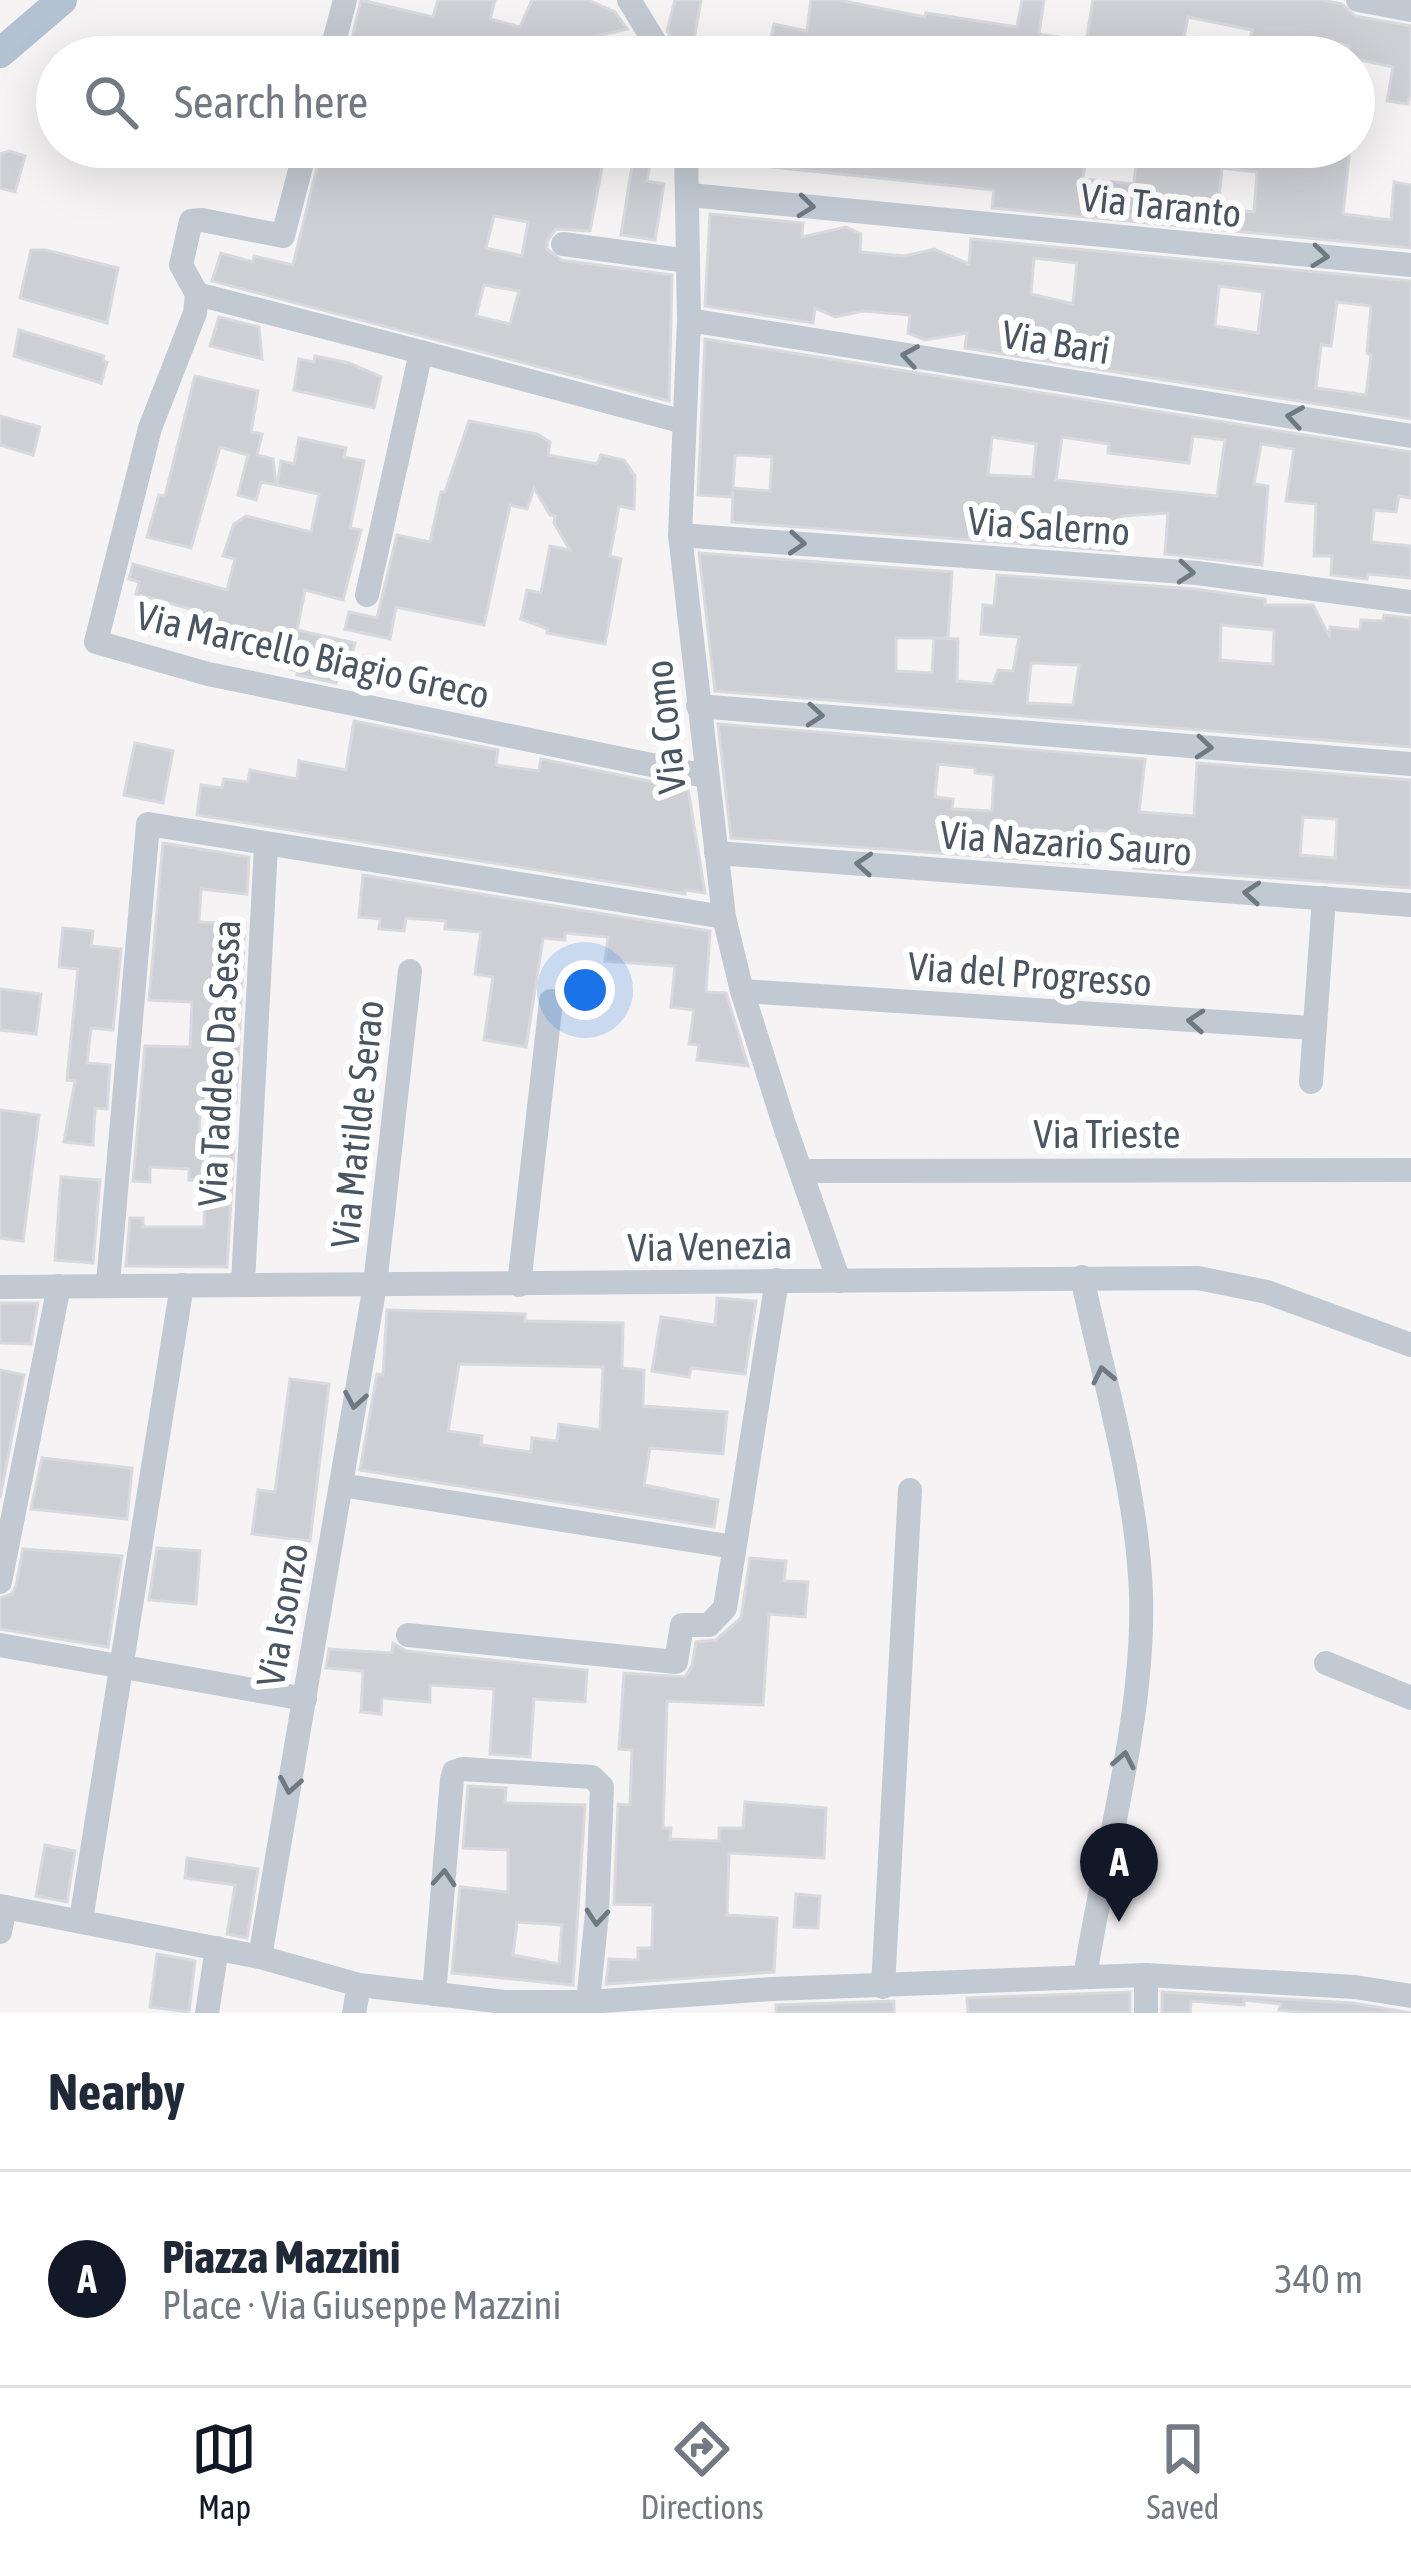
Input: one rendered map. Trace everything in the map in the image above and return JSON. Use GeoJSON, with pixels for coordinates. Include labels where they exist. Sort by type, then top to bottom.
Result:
{"type":"FeatureCollection","features":[{"type":"Feature","properties":{"kind":"main road"},"geometry":{"type":"LineString","coordinates":[[0,52],[62,0]]}},
{"type":"Feature","properties":{"kind":"street"},"geometry":{"type":"LineString","coordinates":[[336,36],[345,0]]}},
{"type":"Feature","properties":{"kind":"street"},"geometry":{"type":"LineString","coordinates":[[629,0],[651,36]]}},
{"type":"Feature","properties":{"kind":"street"},"geometry":{"type":"LineString","coordinates":[[1358,0],[1411,10]]}},
{"type":"Feature","properties":{"kind":"street","name":"Via Marcello Biagio Greco"},"geometry":{"type":"LineString","coordinates":[[301,168],[283,236],[190,221],[181,265],[197,294],[191,325],[150,428],[96,641],[208,674],[705,776]]}},
{"type":"Feature","properties":{"kind":"street","name":"Via Como"},"geometry":{"type":"LineString","coordinates":[[688,168],[689,320],[680,535],[724,917],[742,991],[839,1280]]}},
{"type":"Feature","properties":{"kind":"street","name":"Via Taranto"},"geometry":{"type":"LineString","coordinates":[[690,195],[1411,265]]}},
{"type":"Feature","properties":{"kind":"street"},"geometry":{"type":"LineString","coordinates":[[563,244],[688,261]]}},
{"type":"Feature","properties":{"kind":"street"},"geometry":{"type":"LineString","coordinates":[[197,294],[684,422]]}},
{"type":"Feature","properties":{"kind":"street","name":"Via Bari"},"geometry":{"type":"LineString","coordinates":[[689,320],[1411,436]]}},
{"type":"Feature","properties":{"kind":"street"},"geometry":{"type":"LineString","coordinates":[[367,596],[421,352]]}},
{"type":"Feature","properties":{"kind":"street","name":"Via Salerno"},"geometry":{"type":"LineString","coordinates":[[680,535],[1197,573],[1411,602]]}},
{"type":"Feature","properties":{"kind":"street"},"geometry":{"type":"LineString","coordinates":[[698,706],[1411,764]]}},
{"type":"Feature","properties":{"kind":"street"},"geometry":{"type":"LineString","coordinates":[[108,1283],[148,824],[724,917]]}},
{"type":"Feature","properties":{"kind":"street","name":"Via Taddeo Da Sessa"},"geometry":{"type":"LineString","coordinates":[[243,1283],[266,846]]}},
{"type":"Feature","properties":{"kind":"street","name":"Via Nazario Sauro"},"geometry":{"type":"LineString","coordinates":[[716,853],[1411,905]]}},
{"type":"Feature","properties":{"kind":"street"},"geometry":{"type":"LineString","coordinates":[[1311,1082],[1324,898]]}},
{"type":"Feature","properties":{"kind":"street","name":"Via Matilde Serao"},"geometry":{"type":"LineString","coordinates":[[375,1285],[410,971]]}},
{"type":"Feature","properties":{"kind":"street","name":"Via del Progresso"},"geometry":{"type":"LineString","coordinates":[[742,991],[1313,1028]]}},
{"type":"Feature","properties":{"kind":"street"},"geometry":{"type":"LineString","coordinates":[[518,1285],[551,1001]]}},
{"type":"Feature","properties":{"kind":"street","name":"Via Trieste"},"geometry":{"type":"LineString","coordinates":[[803,1171],[1411,1170]]}},
{"type":"Feature","properties":{"kind":"street"},"geometry":{"type":"LineString","coordinates":[[1082,1277],[1129,1490],[1141,1594],[1136,1705],[1085,1976]]}},
{"type":"Feature","properties":{"kind":"street","name":"Via Venezia"},"geometry":{"type":"LineString","coordinates":[[0,1287],[1198,1278],[1268,1292],[1411,1345]]}},
{"type":"Feature","properties":{"kind":"street"},"geometry":{"type":"LineString","coordinates":[[408,1635],[676,1663],[682,1625],[709,1625],[724,1608],[777,1280]]}},
{"type":"Feature","properties":{"kind":"street"},"geometry":{"type":"LineString","coordinates":[[81,1920],[182,1285]]}},
{"type":"Feature","properties":{"kind":"street","name":"Via Isonzo"},"geometry":{"type":"LineString","coordinates":[[260,1957],[375,1285]]}},
{"type":"Feature","properties":{"kind":"street"},"geometry":{"type":"LineString","coordinates":[[0,1582],[59,1286]]}},
{"type":"Feature","properties":{"kind":"street"},"geometry":{"type":"LineString","coordinates":[[341,1485],[734,1547]]}},
{"type":"Feature","properties":{"kind":"street"},"geometry":{"type":"LineString","coordinates":[[883,1987],[910,1490]]}},
{"type":"Feature","properties":{"kind":"street"},"geometry":{"type":"LineString","coordinates":[[0,1645],[305,1700]]}},
{"type":"Feature","properties":{"kind":"street"},"geometry":{"type":"LineString","coordinates":[[1327,1663],[1411,1698]]}},
{"type":"Feature","properties":{"kind":"street"},"geometry":{"type":"LineString","coordinates":[[434,1994],[452,1779],[454,1772],[463,1769],[592,1777],[602,1787],[588,2002]]}},
{"type":"Feature","properties":{"kind":"street"},"geometry":{"type":"LineString","coordinates":[[2,1915],[81,1920],[260,1957],[359,1985],[503,2007],[588,2002],[648,2005],[883,1987],[1146,1975],[1355,1987],[1411,1996]]}},
{"type":"Feature","properties":{"kind":"street"},"geometry":{"type":"LineString","coordinates":[[207,2013],[217,1948]]}},
{"type":"Feature","properties":{"kind":"street"},"geometry":{"type":"LineString","coordinates":[[1146,1975],[1146,2013]]}},
{"type":"Feature","properties":{"kind":"street"},"geometry":{"type":"LineString","coordinates":[[354,2013],[359,1985]]}},
{"type":"Feature","properties":{"kind":"building"},"geometry":{"type":"Polygon","coordinates":[[[361,0],[433,17],[438,0],[495,0],[490,19],[520,27],[532,0],[588,0],[615,12],[627,29],[597,36],[352,36],[361,0]]]}},
{"type":"Feature","properties":{"kind":"building"},"geometry":{"type":"Polygon","coordinates":[[[675,0],[701,0],[695,36],[670,36],[667,31],[675,0]]]}},
{"type":"Feature","properties":{"kind":"building"},"geometry":{"type":"Polygon","coordinates":[[[811,0],[1017,27],[1022,0],[1044,0],[1039,34],[1051,36],[771,36],[774,24],[807,31],[811,0]]]}},
{"type":"Feature","properties":{"kind":"building"},"geometry":{"type":"Polygon","coordinates":[[[1093,0],[1321,0],[1342,4],[1355,16],[1411,26],[1408,104],[1387,101],[1393,67],[1375,63],[1375,36],[1251,36],[1252,30],[1188,17],[1184,36],[1087,36],[1093,0]]]}},
{"type":"Feature","properties":{"kind":"building"},"geometry":{"type":"Polygon","coordinates":[[[9,151],[25,156],[15,192],[0,188],[0,154],[9,151]]]}},
{"type":"Feature","properties":{"kind":"building"},"geometry":{"type":"Polygon","coordinates":[[[317,168],[602,168],[590,231],[556,229],[547,249],[561,260],[672,275],[669,401],[212,281],[221,253],[253,262],[254,256],[293,265],[317,168]],[[494,216],[486,248],[522,256],[528,222],[494,216]],[[484,285],[476,316],[510,324],[519,291],[484,285]]]}},
{"type":"Feature","properties":{"kind":"building"},"geometry":{"type":"Polygon","coordinates":[[[632,168],[649,168],[647,181],[664,184],[655,240],[621,235],[632,168]]]}},
{"type":"Feature","properties":{"kind":"building"},"geometry":{"type":"Polygon","coordinates":[[[782,168],[1084,168],[1083,179],[1134,184],[1136,168],[1222,168],[1348,168],[1343,214],[1391,220],[1394,182],[1411,185],[1411,248],[992,208],[994,190],[782,168]],[[1222,168],[1218,209],[1254,212],[1257,172],[1222,168]]]}},
{"type":"Feature","properties":{"kind":"building"},"geometry":{"type":"Polygon","coordinates":[[[710,214],[803,223],[802,237],[846,227],[861,234],[860,252],[905,256],[934,249],[969,264],[971,239],[1411,281],[1411,419],[965,348],[967,333],[925,340],[908,333],[910,315],[863,311],[835,317],[815,308],[813,323],[705,306],[710,214]],[[1034,258],[1031,294],[1073,304],[1077,263],[1034,258]],[[1219,286],[1215,326],[1258,333],[1263,292],[1219,286]],[[1337,302],[1331,346],[1321,345],[1316,388],[1366,395],[1371,306],[1337,302]]]}},
{"type":"Feature","properties":{"kind":"building"},"geometry":{"type":"Polygon","coordinates":[[[31,250],[118,268],[107,323],[20,298],[31,250]]]}},
{"type":"Feature","properties":{"kind":"building"},"geometry":{"type":"Polygon","coordinates":[[[219,317],[259,327],[262,359],[210,346],[219,317]]]}},
{"type":"Feature","properties":{"kind":"building"},"geometry":{"type":"Polygon","coordinates":[[[19,330],[104,356],[107,362],[101,383],[14,356],[19,330]]]}},
{"type":"Feature","properties":{"kind":"building"},"geometry":{"type":"Polygon","coordinates":[[[705,339],[1411,452],[1411,498],[1399,496],[1396,512],[1374,510],[1371,542],[1411,546],[1411,578],[1331,575],[1332,556],[1314,556],[1316,504],[1286,501],[1294,449],[1261,444],[1254,484],[1268,486],[1262,565],[1165,554],[1168,513],[1122,516],[1119,551],[732,522],[733,491],[732,497],[698,495],[705,339]],[[1193,436],[1189,463],[1108,453],[1109,444],[1062,437],[1056,480],[1217,496],[1225,440],[1193,436]],[[992,437],[988,475],[1033,477],[1036,444],[992,437]],[[735,456],[733,488],[770,491],[772,457],[735,456]]]}},
{"type":"Feature","properties":{"kind":"building"},"geometry":{"type":"Polygon","coordinates":[[[315,356],[349,363],[381,377],[374,408],[294,390],[299,359],[314,362],[315,356]]]}},
{"type":"Feature","properties":{"kind":"building"},"geometry":{"type":"Polygon","coordinates":[[[195,376],[258,391],[251,432],[262,434],[257,455],[273,459],[276,485],[261,482],[256,500],[238,495],[248,455],[220,447],[191,548],[147,537],[159,495],[165,496],[195,376]]]}},
{"type":"Feature","properties":{"kind":"building"},"geometry":{"type":"Polygon","coordinates":[[[0,416],[40,427],[33,455],[0,445],[0,416]]]}},
{"type":"Feature","properties":{"kind":"building"},"geometry":{"type":"Polygon","coordinates":[[[469,421],[537,434],[550,442],[548,455],[597,464],[601,455],[624,460],[635,476],[634,509],[619,506],[610,556],[621,559],[605,644],[547,633],[548,629],[521,619],[527,590],[541,593],[550,546],[570,550],[554,523],[555,516],[534,488],[527,509],[510,505],[484,625],[396,607],[390,639],[345,629],[349,612],[377,618],[397,535],[430,542],[441,492],[445,492],[469,421]]]}},
{"type":"Feature","properties":{"kind":"building"},"geometry":{"type":"Polygon","coordinates":[[[299,438],[346,448],[344,457],[364,461],[350,528],[361,530],[343,600],[305,590],[297,630],[355,643],[348,668],[340,668],[336,683],[297,675],[298,671],[289,669],[290,663],[240,652],[197,629],[202,612],[136,594],[139,582],[129,579],[133,564],[227,590],[235,559],[223,556],[234,524],[246,516],[311,532],[319,494],[277,485],[281,461],[294,464],[299,438]]]}},
{"type":"Feature","properties":{"kind":"building"},"geometry":{"type":"Polygon","coordinates":[[[699,553],[952,572],[948,638],[934,638],[958,639],[957,681],[993,684],[998,670],[1013,671],[1019,637],[981,634],[983,605],[994,606],[997,575],[1195,589],[1265,599],[1265,605],[1313,605],[1329,636],[1330,627],[1360,630],[1361,620],[1383,621],[1384,615],[1411,618],[1411,747],[715,691],[699,553]],[[1221,625],[1220,660],[1273,664],[1274,630],[1221,625]],[[896,638],[896,671],[932,673],[934,638],[896,638]],[[1031,663],[1027,703],[1073,705],[1079,665],[1031,663]]]}},
{"type":"Feature","properties":{"kind":"building"},"geometry":{"type":"Polygon","coordinates":[[[354,721],[498,750],[496,765],[539,771],[541,759],[688,789],[705,893],[685,890],[685,894],[197,815],[201,785],[222,788],[224,779],[248,782],[250,770],[297,779],[299,761],[346,770],[354,721]]]}},
{"type":"Feature","properties":{"kind":"building"},"geometry":{"type":"Polygon","coordinates":[[[718,724],[1145,759],[1139,812],[1194,816],[1197,763],[1411,780],[1411,888],[1134,868],[1136,834],[1095,830],[1089,864],[731,838],[718,724]],[[938,764],[935,797],[953,799],[952,809],[992,811],[994,775],[938,764]],[[1303,817],[1300,855],[1335,858],[1337,819],[1303,817]]]}},
{"type":"Feature","properties":{"kind":"building"},"geometry":{"type":"Polygon","coordinates":[[[135,743],[173,751],[163,803],[124,795],[135,743]]]}},
{"type":"Feature","properties":{"kind":"building"},"geometry":{"type":"Polygon","coordinates":[[[163,843],[249,857],[247,894],[201,889],[199,922],[245,924],[236,1102],[200,1100],[199,1147],[234,1149],[227,1267],[126,1266],[130,1218],[143,1218],[143,1227],[204,1227],[205,1181],[189,1180],[189,1169],[150,1167],[150,1182],[133,1181],[145,1046],[190,1047],[192,1002],[149,1000],[163,843]]]}},
{"type":"Feature","properties":{"kind":"building"},"geometry":{"type":"Polygon","coordinates":[[[363,875],[710,931],[706,992],[726,993],[748,1066],[697,1060],[699,1045],[689,1044],[694,1010],[671,1007],[675,966],[605,961],[608,937],[565,933],[565,940],[543,938],[526,1047],[484,1040],[493,977],[475,974],[481,932],[445,929],[446,921],[406,918],[404,931],[379,929],[380,919],[359,917],[363,875]]]}},
{"type":"Feature","properties":{"kind":"building"},"geometry":{"type":"Polygon","coordinates":[[[63,928],[93,931],[91,946],[121,949],[113,1030],[91,1028],[87,1063],[110,1065],[107,1109],[95,1108],[93,1145],[64,1142],[75,1081],[67,1080],[78,969],[59,967],[63,928]]]}},
{"type":"Feature","properties":{"kind":"building"},"geometry":{"type":"Polygon","coordinates":[[[0,989],[41,994],[36,1034],[0,1030],[0,989]]]}},
{"type":"Feature","properties":{"kind":"building"},"geometry":{"type":"Polygon","coordinates":[[[0,1110],[39,1115],[23,1241],[0,1238],[0,1110]]]}},
{"type":"Feature","properties":{"kind":"building"},"geometry":{"type":"Polygon","coordinates":[[[61,1177],[100,1180],[93,1263],[55,1260],[61,1177]]]}},
{"type":"Feature","properties":{"kind":"building"},"geometry":{"type":"Polygon","coordinates":[[[717,1298],[756,1301],[745,1374],[691,1368],[689,1377],[652,1371],[661,1317],[715,1325],[717,1298]]]}},
{"type":"Feature","properties":{"kind":"building"},"geometry":{"type":"Polygon","coordinates":[[[0,1303],[38,1303],[31,1344],[0,1343],[0,1303]]]}},
{"type":"Feature","properties":{"kind":"building"},"geometry":{"type":"Polygon","coordinates":[[[387,1310],[623,1323],[622,1368],[644,1370],[643,1406],[727,1412],[723,1454],[650,1448],[644,1485],[718,1500],[714,1527],[360,1470],[377,1374],[383,1375],[387,1310]],[[459,1364],[448,1431],[482,1436],[481,1445],[531,1452],[532,1438],[557,1441],[559,1424],[600,1430],[603,1367],[459,1364]]]}},
{"type":"Feature","properties":{"kind":"building"},"geometry":{"type":"Polygon","coordinates":[[[0,1370],[24,1375],[0,1498],[0,1370]]]}},
{"type":"Feature","properties":{"kind":"building"},"geometry":{"type":"Polygon","coordinates":[[[290,1379],[329,1384],[310,1541],[252,1534],[258,1490],[275,1492],[290,1379]]]}},
{"type":"Feature","properties":{"kind":"building"},"geometry":{"type":"Polygon","coordinates":[[[42,1458],[132,1468],[127,1519],[31,1509],[42,1458]]]}},
{"type":"Feature","properties":{"kind":"building"},"geometry":{"type":"Polygon","coordinates":[[[157,1548],[200,1551],[196,1604],[149,1600],[157,1548]]]}},
{"type":"Feature","properties":{"kind":"building"},"geometry":{"type":"Polygon","coordinates":[[[23,1549],[122,1556],[108,1647],[0,1629],[0,1598],[12,1594],[16,1586],[23,1549]]]}},
{"type":"Feature","properties":{"kind":"building"},"geometry":{"type":"Polygon","coordinates":[[[750,1558],[786,1561],[784,1581],[808,1582],[805,1617],[769,1614],[763,1705],[667,1701],[663,1828],[671,1828],[670,1839],[719,1841],[719,1828],[743,1828],[745,1802],[826,1808],[824,1858],[729,1853],[727,1915],[777,1918],[774,1972],[606,1984],[609,1959],[638,1960],[638,1948],[652,1948],[653,1905],[614,1904],[618,1804],[630,1805],[632,1750],[619,1749],[624,1673],[685,1677],[696,1642],[716,1640],[741,1618],[750,1558]]]}},
{"type":"Feature","properties":{"kind":"building"},"geometry":{"type":"Polygon","coordinates":[[[393,1643],[406,1651],[587,1670],[585,1702],[534,1699],[530,1757],[490,1754],[494,1689],[430,1685],[430,1702],[382,1698],[381,1714],[361,1712],[363,1671],[326,1668],[329,1649],[392,1653],[393,1643]]]}},
{"type":"Feature","properties":{"kind":"building"},"geometry":{"type":"Polygon","coordinates":[[[468,1786],[506,1788],[505,1803],[585,1805],[573,1985],[452,1973],[460,1887],[508,1892],[508,1850],[463,1848],[468,1786]],[[517,1922],[513,1955],[559,1964],[562,1925],[517,1922]]]}},
{"type":"Feature","properties":{"kind":"building"},"geometry":{"type":"Polygon","coordinates":[[[45,1845],[75,1851],[67,1902],[36,1896],[45,1845]]]}},
{"type":"Feature","properties":{"kind":"building"},"geometry":{"type":"Polygon","coordinates":[[[187,1858],[258,1869],[247,1938],[227,1934],[235,1885],[185,1878],[187,1858]]]}},
{"type":"Feature","properties":{"kind":"building"},"geometry":{"type":"Polygon","coordinates":[[[796,1894],[820,1896],[818,1928],[794,1927],[796,1894]]]}},
{"type":"Feature","properties":{"kind":"building"},"geometry":{"type":"Polygon","coordinates":[[[157,1954],[195,1961],[189,2012],[150,2007],[157,1954]]]}},
{"type":"Feature","properties":{"kind":"building"},"geometry":{"type":"Polygon","coordinates":[[[1130,1992],[1130,2013],[968,2013],[967,1998],[1130,1992]]]}},
{"type":"Feature","properties":{"kind":"building"},"geometry":{"type":"Polygon","coordinates":[[[1162,1992],[1353,2003],[1411,2013],[1309,2013],[1244,2000],[1244,2005],[1191,2001],[1190,2013],[1162,2013],[1162,1992]]]}},
{"type":"Feature","properties":{"kind":"building"},"geometry":{"type":"Polygon","coordinates":[[[894,2001],[894,2013],[776,2013],[776,2005],[894,2001]]]}},
{"type":"Feature","properties":{"kind":"place","name":"Piazza Mazzini"},"geometry":{"type":"Point","coordinates":[1119,1922]}}]}
